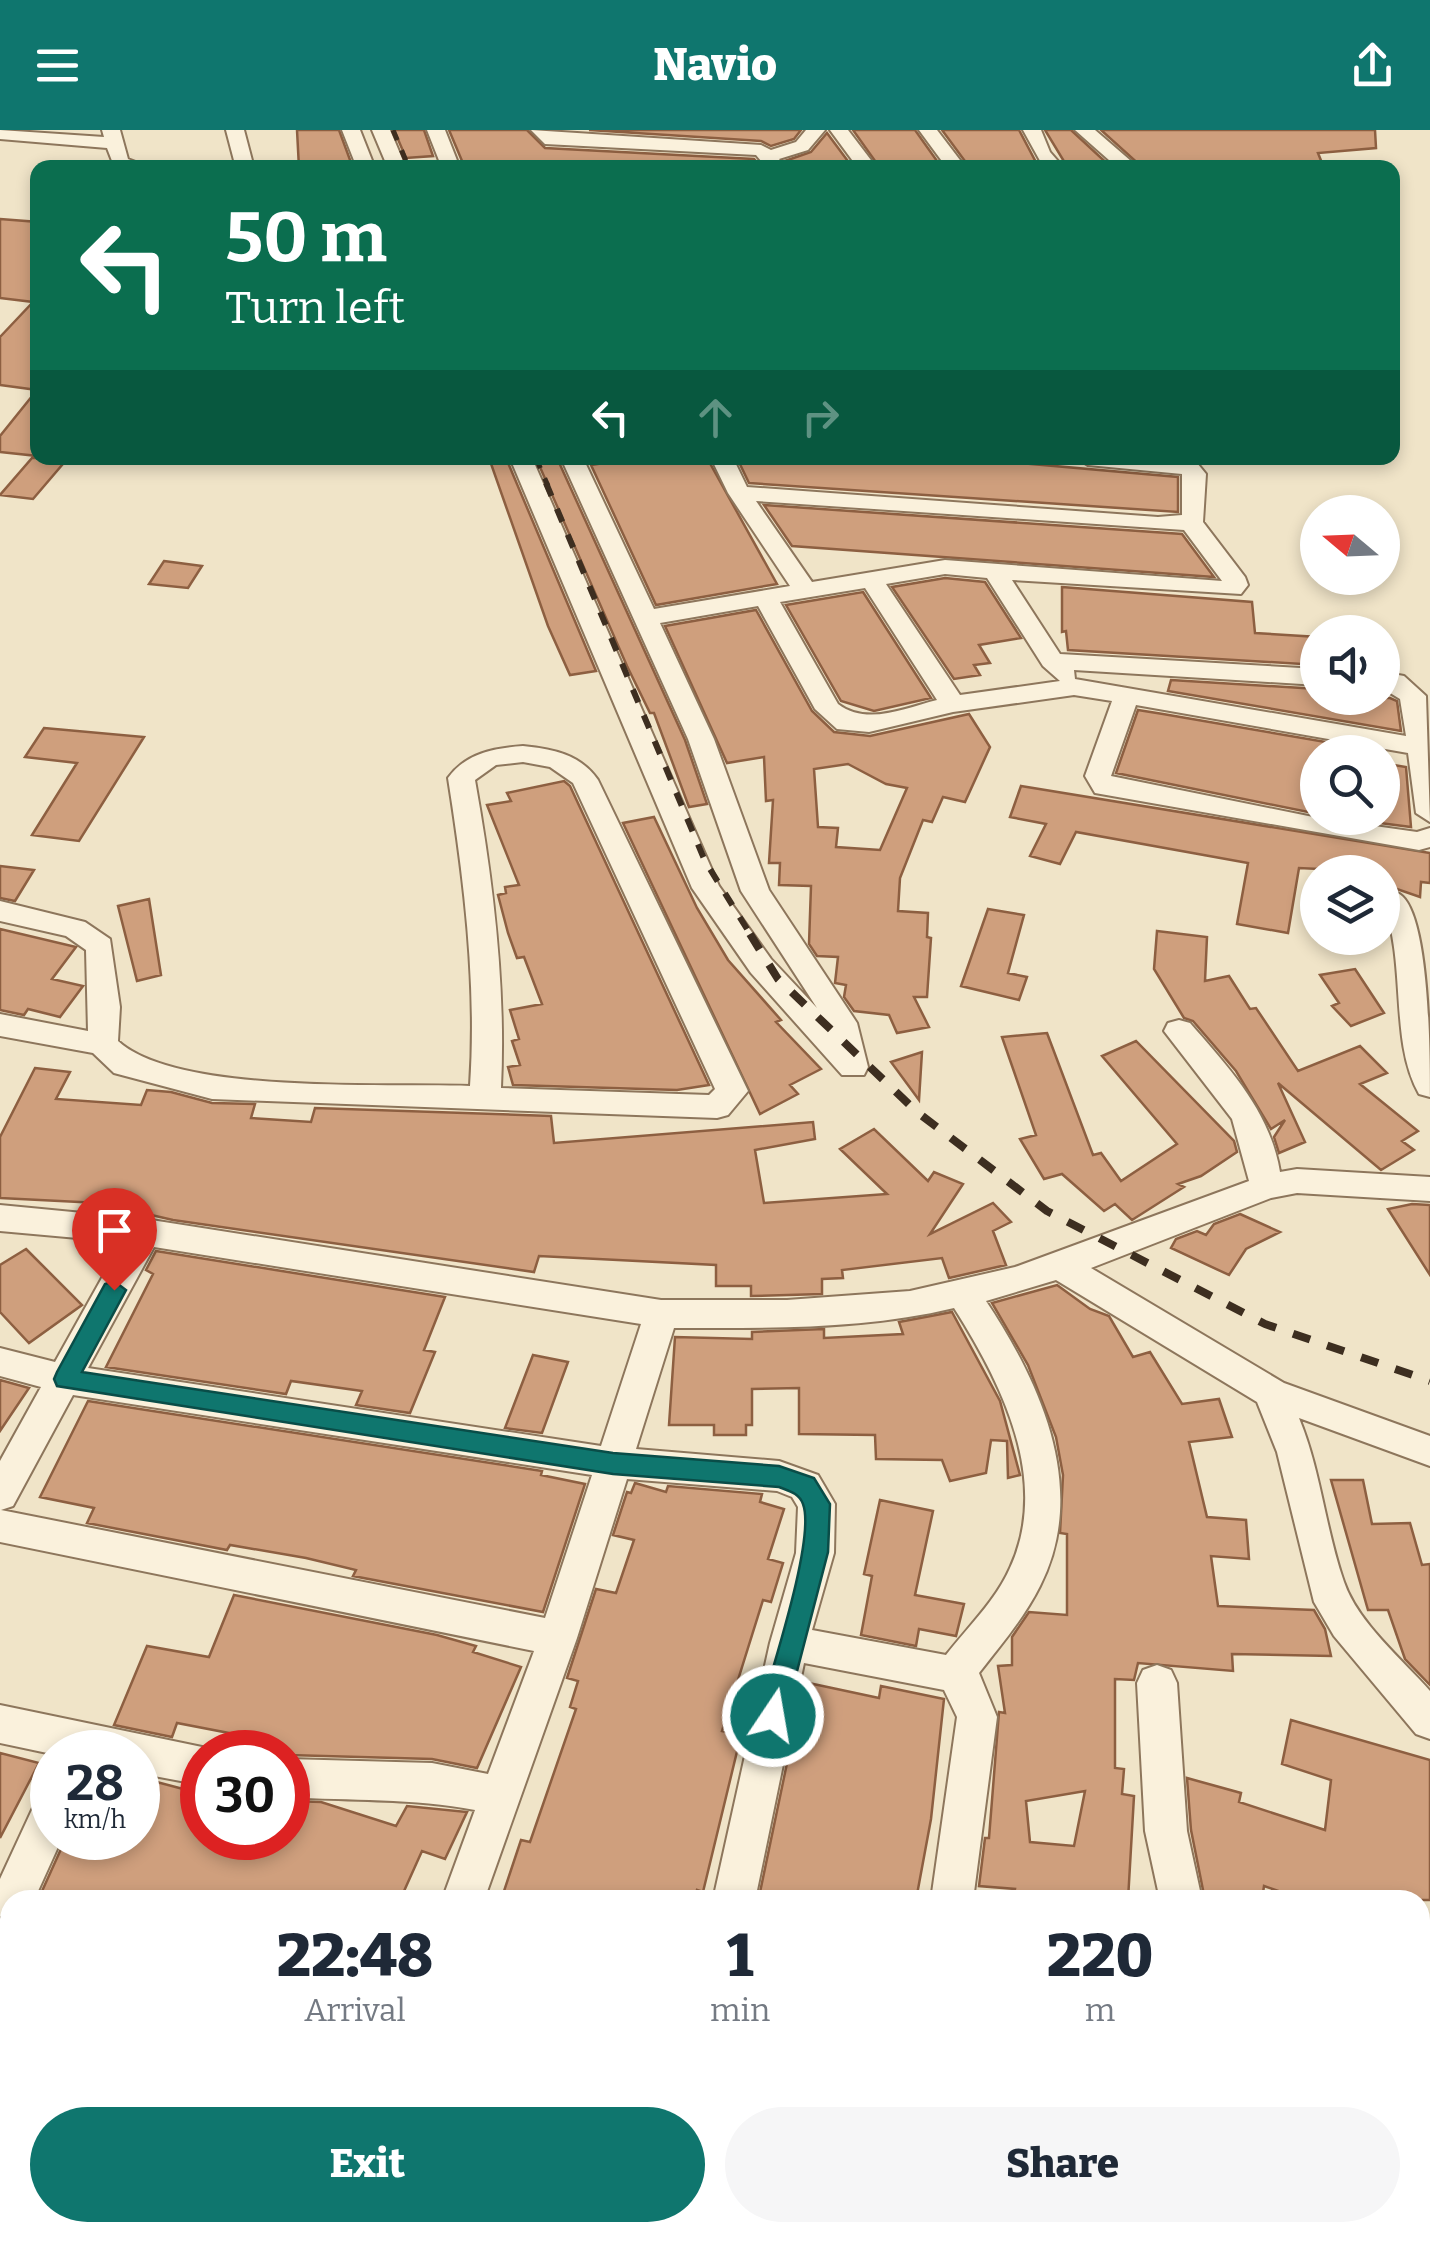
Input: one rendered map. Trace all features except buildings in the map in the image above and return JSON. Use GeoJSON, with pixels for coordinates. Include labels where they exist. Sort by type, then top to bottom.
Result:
{"type":"FeatureCollection","features":[{"type":"Feature","properties":{"kind":"street"},"geometry":{"type":"LineString","coordinates":[[235,130],[243,160]]}},
{"type":"Feature","properties":{"kind":"street"},"geometry":{"type":"LineString","coordinates":[[351,130],[363,160]]}},
{"type":"Feature","properties":{"kind":"street"},"geometry":{"type":"LineString","coordinates":[[381,130],[394,160]]}},
{"type":"Feature","properties":{"kind":"street"},"geometry":{"type":"LineString","coordinates":[[436,130],[448,160]]}},
{"type":"Feature","properties":{"kind":"street"},"geometry":{"type":"LineString","coordinates":[[778,160],[802,146],[816,130]]}},
{"type":"Feature","properties":{"kind":"street"},"geometry":{"type":"LineString","coordinates":[[839,130],[862,160]]}},
{"type":"Feature","properties":{"kind":"street"},"geometry":{"type":"LineString","coordinates":[[928,130],[951,160]]}},
{"type":"Feature","properties":{"kind":"street"},"geometry":{"type":"LineString","coordinates":[[1032,130],[1048,160]]}},
{"type":"Feature","properties":{"kind":"street"},"geometry":{"type":"LineString","coordinates":[[1084,130],[1120,160]]}},
{"type":"Feature","properties":{"kind":"street"},"geometry":{"type":"LineString","coordinates":[[0,134],[112,136],[122,160]]}},
{"type":"Feature","properties":{"kind":"street"},"geometry":{"type":"LineString","coordinates":[[546,141],[761,150],[772,160]]}},
{"type":"Feature","properties":{"kind":"street"},"geometry":{"type":"LineString","coordinates":[[656,144],[668,160]]}},
{"type":"Feature","properties":{"kind":"street"},"geometry":{"type":"LineString","coordinates":[[524,465],[706,888],[761,966],[853,1066],[842,1023],[755,891],[702,739],[575,465]]}},
{"type":"Feature","properties":{"kind":"street"},"geometry":{"type":"LineString","coordinates":[[725,465],[738,493],[805,590]]}},
{"type":"Feature","properties":{"kind":"street"},"geometry":{"type":"LineString","coordinates":[[738,493],[1158,524],[1190,522],[1194,518],[1195,474],[1189,468],[1159,465]]}},
{"type":"Feature","properties":{"kind":"street"},"geometry":{"type":"LineString","coordinates":[[647,618],[944,567],[1232,589],[1236,585],[1233,578],[1190,522]]}},
{"type":"Feature","properties":{"kind":"street"},"geometry":{"type":"LineString","coordinates":[[996,572],[1052,661],[1074,687]]}},
{"type":"Feature","properties":{"kind":"street"},"geometry":{"type":"LineString","coordinates":[[870,579],[953,704]]}},
{"type":"Feature","properties":{"kind":"street"},"geometry":{"type":"LineString","coordinates":[[766,597],[835,718],[869,724],[953,704],[1074,687],[1422,747]]}},
{"type":"Feature","properties":{"kind":"street"},"geometry":{"type":"LineString","coordinates":[[1052,661],[1300,676]]}},
{"type":"Feature","properties":{"kind":"street"},"geometry":{"type":"LineString","coordinates":[[1206,711],[1210,672]]}},
{"type":"Feature","properties":{"kind":"street"},"geometry":{"type":"LineString","coordinates":[[1400,685],[1413,696],[1430,813]]}},
{"type":"Feature","properties":{"kind":"street"},"geometry":{"type":"LineString","coordinates":[[1126,696],[1098,776],[1105,788],[1419,841],[1430,837]]}},
{"type":"Feature","properties":{"kind":"street"},"geometry":{"type":"LineString","coordinates":[[0,1025],[102,1044],[125,1066],[212,1088],[704,1110],[725,1101],[732,1090],[586,780],[566,761],[552,756],[491,760],[461,778],[473,848],[489,1029],[485,1098]]}},
{"type":"Feature","properties":{"kind":"street"},"geometry":{"type":"LineString","coordinates":[[0,910],[75,929],[100,946],[106,1007],[102,1044]]}},
{"type":"Feature","properties":{"kind":"street"},"geometry":{"type":"LineString","coordinates":[[1400,910],[1418,955],[1420,990],[1414,1022],[1430,1086]]}},
{"type":"Feature","properties":{"kind":"street"},"geometry":{"type":"LineString","coordinates":[[1178,1031],[1243,1105],[1263,1152],[1266,1187]]}},
{"type":"Feature","properties":{"kind":"street"},"geometry":{"type":"LineString","coordinates":[[0,1218],[146,1232],[661,1314],[844,1311],[963,1294],[1150,1234],[1266,1187],[1297,1181],[1430,1189]]}},
{"type":"Feature","properties":{"kind":"street"},"geometry":{"type":"LineString","coordinates":[[146,1232],[1,1499],[558,1638]]}},
{"type":"Feature","properties":{"kind":"street"},"geometry":{"type":"LineString","coordinates":[[1059,1264],[1271,1393],[1430,1451]]}},
{"type":"Feature","properties":{"kind":"street"},"geometry":{"type":"LineString","coordinates":[[955,1674],[1027,1575],[1044,1522],[1046,1492],[1008,1370],[963,1294]]}},
{"type":"Feature","properties":{"kind":"street"},"geometry":{"type":"LineString","coordinates":[[466,1890],[558,1638],[661,1314]]}},
{"type":"Feature","properties":{"kind":"street"},"geometry":{"type":"LineString","coordinates":[[0,1362],[66,1379],[613,1463],[779,1476],[798,1481],[813,1493],[815,1552],[789,1643],[736,1890]]}},
{"type":"Feature","properties":{"kind":"street"},"geometry":{"type":"LineString","coordinates":[[1271,1393],[1295,1452],[1327,1590],[1348,1624],[1430,1721]]}},
{"type":"Feature","properties":{"kind":"street"},"geometry":{"type":"LineString","coordinates":[[789,1643],[955,1674],[970,1692],[977,1717],[953,1890]]}},
{"type":"Feature","properties":{"kind":"street"},"geometry":{"type":"LineString","coordinates":[[1157,1683],[1166,1830],[1179,1890]]}},
{"type":"Feature","properties":{"kind":"street"},"geometry":{"type":"LineString","coordinates":[[0,1724],[30,1733]]}},
{"type":"Feature","properties":{"kind":"street"},"geometry":{"type":"LineString","coordinates":[[310,1779],[378,1784],[432,1782],[499,1796]]}},
{"type":"Feature","properties":{"kind":"street"},"geometry":{"type":"LineString","coordinates":[[17,1890],[30,1860]]}},
{"type":"Feature","properties":{"kind":"railway"},"geometry":{"type":"LineString","coordinates":[[393,130],[406,160]]}},
{"type":"Feature","properties":{"kind":"railway"},"geometry":{"type":"LineString","coordinates":[[539,465],[548,486]]}},
{"type":"Feature","properties":{"kind":"railway"},"geometry":{"type":"LineString","coordinates":[[546,483],[705,861],[752,937]]}},
{"type":"Feature","properties":{"kind":"railway"},"geometry":{"type":"LineString","coordinates":[[750,934],[778,979],[917,1112],[1047,1211],[1265,1324],[1430,1381]]}},
{"type":"Feature","properties":{"kind":"route"},"geometry":{"type":"LineString","coordinates":[[114,1290],[66,1379],[613,1463],[779,1476],[798,1481],[813,1493],[817,1504],[815,1552],[773,1716]]}}]}
